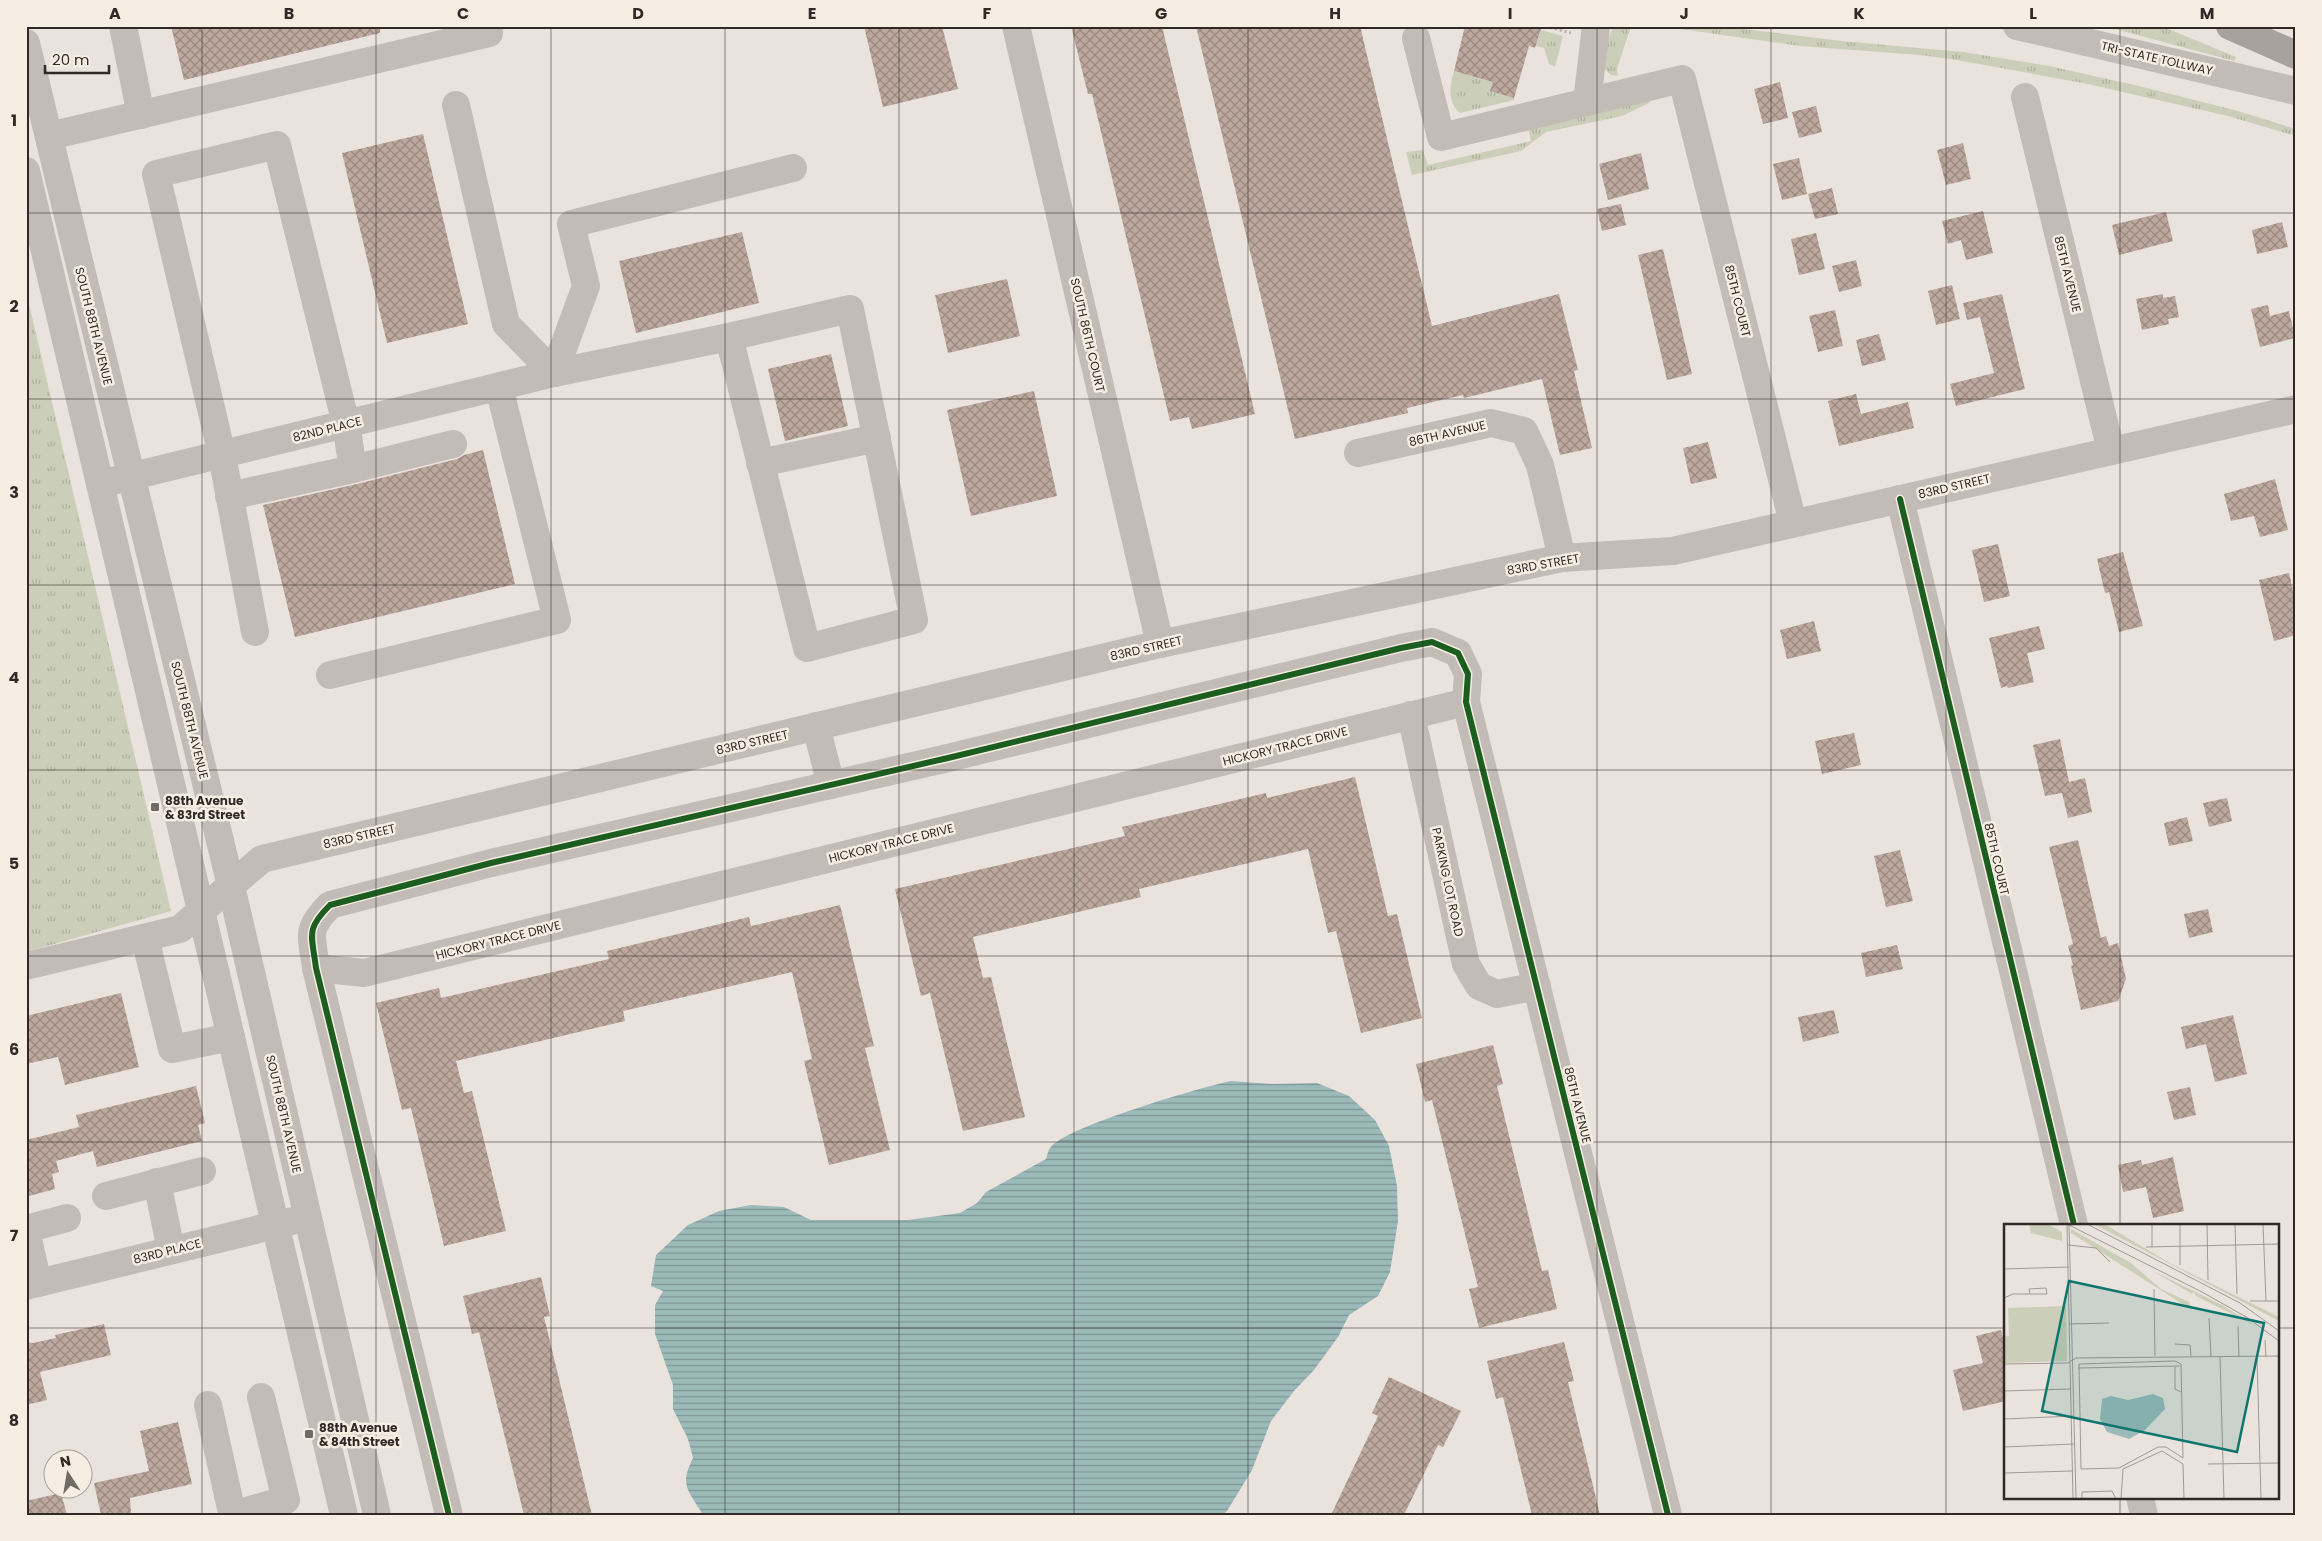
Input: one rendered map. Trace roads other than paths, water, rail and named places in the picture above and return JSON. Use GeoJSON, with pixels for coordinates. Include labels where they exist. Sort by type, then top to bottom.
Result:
{"type":"FeatureCollection","features":[{"type":"Feature","properties":{"kind":"highway"},"geometry":{"type":"LineString","coordinates":[[2230,26],[2296,55]]}},
{"type":"Feature","properties":{"kind":"street"},"geometry":{"type":"LineString","coordinates":[[123,26],[141,115]]}},
{"type":"Feature","properties":{"kind":"street"},"geometry":{"type":"LineString","coordinates":[[48,136],[489,33],[487,26]]}},
{"type":"Feature","properties":{"kind":"street","name":"SOUTH 86TH COURT"},"geometry":{"type":"LineString","coordinates":[[1016,26],[1160,644]]}},
{"type":"Feature","properties":{"kind":"street"},"geometry":{"type":"LineString","coordinates":[[1416,38],[1441,137],[1587,102],[1596,26]]}},
{"type":"Feature","properties":{"kind":"street","name":"TRI-STATE TOLLWAY"},"geometry":{"type":"LineString","coordinates":[[2017,26],[2296,91]]}},
{"type":"Feature","properties":{"kind":"street","name":"SOUTH 88TH AVENUE"},"geometry":{"type":"LineString","coordinates":[[26,43],[231,886],[377,1515]]}},
{"type":"Feature","properties":{"kind":"street","name":"85TH COURT"},"geometry":{"type":"LineString","coordinates":[[1587,102],[1682,79],[1793,523]]}},
{"type":"Feature","properties":{"kind":"street","name":"85TH AVENUE"},"geometry":{"type":"LineString","coordinates":[[2025,97],[2111,450]]}},
{"type":"Feature","properties":{"kind":"street"},"geometry":{"type":"LineString","coordinates":[[456,105],[506,324],[554,373],[586,286],[571,224],[793,168]]}},
{"type":"Feature","properties":{"kind":"street"},"geometry":{"type":"LineString","coordinates":[[255,632],[222,455],[156,174],[278,145],[346,424],[353,469]]}},
{"type":"Feature","properties":{"kind":"street"},"geometry":{"type":"LineString","coordinates":[[26,171],[344,1515]]}},
{"type":"Feature","properties":{"kind":"street","name":"82ND PLACE"},"geometry":{"type":"LineString","coordinates":[[100,484],[554,373],[729,337],[850,309],[877,438]]}},
{"type":"Feature","properties":{"kind":"street"},"geometry":{"type":"LineString","coordinates":[[729,337],[760,463],[807,648],[914,620],[877,438],[760,463]]}},
{"type":"Feature","properties":{"kind":"street"},"geometry":{"type":"LineString","coordinates":[[330,675],[557,620],[499,387]]}},
{"type":"Feature","properties":{"kind":"street","name":"83RD STREET"},"geometry":{"type":"LineString","coordinates":[[26,966],[180,929],[262,859],[1160,644],[1562,558],[1673,551],[2296,409]]}},
{"type":"Feature","properties":{"kind":"street","name":"86TH AVENUE"},"geometry":{"type":"LineString","coordinates":[[1358,453],[1491,423],[1524,431],[1540,465],[1562,558]]}},
{"type":"Feature","properties":{"kind":"street"},"geometry":{"type":"LineString","coordinates":[[229,496],[353,469],[452,444]]}},
{"type":"Feature","properties":{"kind":"street","name":"85TH COURT"},"geometry":{"type":"LineString","coordinates":[[1900,499],[2074,1224]]}},
{"type":"Feature","properties":{"kind":"street","name":"86TH AVENUE"},"geometry":{"type":"LineString","coordinates":[[449,1515],[316,968],[312,936],[314,921],[330,905],[491,864],[1432,642],[1458,653],[1468,674],[1466,702],[1668,1515]]}},
{"type":"Feature","properties":{"kind":"street","name":"HICKORY TRACE DRIVE"},"geometry":{"type":"LineString","coordinates":[[316,968],[364,974],[1466,702]]}},
{"type":"Feature","properties":{"kind":"street","name":"PARKING LOT ROAD"},"geometry":{"type":"LineString","coordinates":[[1411,715],[1466,964],[1479,986],[1497,994],[1537,986]]}},
{"type":"Feature","properties":{"kind":"street"},"geometry":{"type":"LineString","coordinates":[[816,726],[831,785]]}},
{"type":"Feature","properties":{"kind":"street"},"geometry":{"type":"LineString","coordinates":[[145,938],[172,1049],[231,1037]]}},
{"type":"Feature","properties":{"kind":"street"},"geometry":{"type":"LineString","coordinates":[[106,1196],[202,1171]]}},
{"type":"Feature","properties":{"kind":"street"},"geometry":{"type":"LineString","coordinates":[[157,1182],[171,1250]]}},
{"type":"Feature","properties":{"kind":"street","name":"83RD PLACE"},"geometry":{"type":"LineString","coordinates":[[32,1284],[308,1217]]}},
{"type":"Feature","properties":{"kind":"street"},"geometry":{"type":"LineString","coordinates":[[32,1284],[26,1230],[67,1218]]}},
{"type":"Feature","properties":{"kind":"street"},"geometry":{"type":"LineString","coordinates":[[208,1405],[232,1514],[286,1500],[261,1397]]}},
{"type":"Feature","properties":{"kind":"street"},"geometry":{"type":"LineString","coordinates":[[2140,1498],[2144,1515]]}},
{"type":"Feature","properties":{"kind":"water"},"geometry":{"type":"Polygon","coordinates":[[[1231,1081],[1272,1084],[1317,1083],[1349,1096],[1375,1120],[1389,1146],[1397,1186],[1398,1221],[1390,1272],[1378,1296],[1349,1315],[1338,1337],[1314,1370],[1294,1391],[1271,1421],[1252,1470],[1227,1511],[1222,1515],[703,1515],[687,1487],[687,1475],[693,1458],[688,1439],[673,1409],[673,1385],[655,1334],[655,1305],[663,1291],[651,1286],[656,1255],[688,1225],[719,1211],[751,1205],[784,1207],[811,1220],[908,1220],[960,1213],[977,1203],[986,1192],[1046,1159],[1050,1148],[1061,1139],[1106,1119],[1135,1109],[1231,1081]]]}},
{"type":"Feature","properties":{"kind":"place","name":"88th Avenue & 83rd Street"},"geometry":{"type":"Point","coordinates":[155,807]}},
{"type":"Feature","properties":{"kind":"place","name":"88th Avenue & 84th Street"},"geometry":{"type":"Point","coordinates":[309,1434]}}]}
